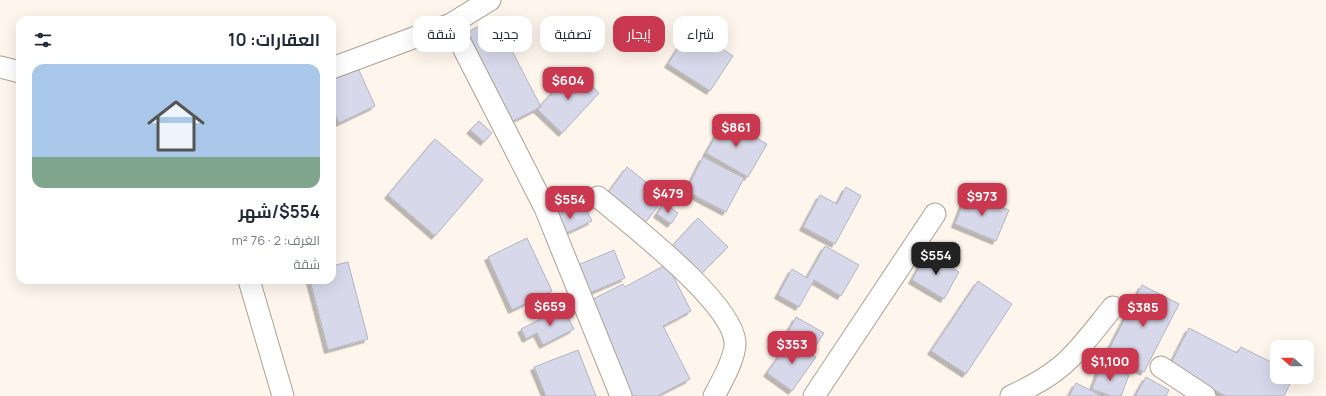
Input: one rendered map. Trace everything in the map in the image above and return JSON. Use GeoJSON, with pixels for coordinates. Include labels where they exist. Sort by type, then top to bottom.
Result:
{"type":"FeatureCollection","features":[{"type":"Feature","properties":{"kind":"street"},"geometry":{"type":"LineString","coordinates":[[464,16],[490,0]]}},
{"type":"Feature","properties":{"kind":"street"},"geometry":{"type":"LineString","coordinates":[[336,67],[413,38]]}},
{"type":"Feature","properties":{"kind":"street"},"geometry":{"type":"LineString","coordinates":[[465,52],[545,208],[621,396]]}},
{"type":"Feature","properties":{"kind":"street"},"geometry":{"type":"LineString","coordinates":[[0,67],[16,71]]}},
{"type":"Feature","properties":{"kind":"street"},"geometry":{"type":"LineString","coordinates":[[598,197],[687,273],[721,312],[732,331],[735,342],[732,359],[714,396]]}},
{"type":"Feature","properties":{"kind":"street"},"geometry":{"type":"LineString","coordinates":[[814,396],[935,214]]}},
{"type":"Feature","properties":{"kind":"street"},"geometry":{"type":"LineString","coordinates":[[250,284],[283,396]]}},
{"type":"Feature","properties":{"kind":"street"},"geometry":{"type":"LineString","coordinates":[[1012,396],[1035,385],[1071,358],[1113,307]]}},
{"type":"Feature","properties":{"kind":"street"},"geometry":{"type":"LineString","coordinates":[[1161,367],[1205,396]]}},
{"type":"Feature","properties":{"kind":"building"},"geometry":{"type":"Polygon","coordinates":[[[478,27],[478,52],[513,52],[541,107],[507,124],[470,51],[470,31],[478,27]]]}},
{"type":"Feature","properties":{"kind":"building"},"geometry":{"type":"Polygon","coordinates":[[[676,52],[727,52],[733,56],[710,91],[668,64],[676,52]]]}},
{"type":"Feature","properties":{"kind":"building"},"geometry":{"type":"Polygon","coordinates":[[[336,65],[358,68],[375,106],[339,123],[336,117],[336,65]]]}},
{"type":"Feature","properties":{"kind":"building"},"geometry":{"type":"Polygon","coordinates":[[[574,69],[599,93],[562,133],[537,109],[574,69]]]}},
{"type":"Feature","properties":{"kind":"building"},"geometry":{"type":"Polygon","coordinates":[[[725,120],[767,144],[748,177],[706,153],[725,120]]]}},
{"type":"Feature","properties":{"kind":"building"},"geometry":{"type":"Polygon","coordinates":[[[479,121],[492,133],[484,142],[470,130],[479,121]]]}},
{"type":"Feature","properties":{"kind":"building"},"geometry":{"type":"Polygon","coordinates":[[[435,139],[483,180],[435,236],[388,195],[435,139]]]}},
{"type":"Feature","properties":{"kind":"building"},"geometry":{"type":"Polygon","coordinates":[[[703,157],[744,178],[726,212],[686,191],[703,157]]]}},
{"type":"Feature","properties":{"kind":"building"},"geometry":{"type":"Polygon","coordinates":[[[627,167],[665,197],[645,223],[607,194],[627,167]]]}},
{"type":"Feature","properties":{"kind":"building"},"geometry":{"type":"Polygon","coordinates":[[[846,187],[861,196],[835,244],[803,227],[820,195],[837,204],[846,187]]]}},
{"type":"Feature","properties":{"kind":"building"},"geometry":{"type":"Polygon","coordinates":[[[967,193],[1009,210],[996,241],[955,224],[967,193]]]}},
{"type":"Feature","properties":{"kind":"building"},"geometry":{"type":"Polygon","coordinates":[[[583,203],[592,221],[556,238],[548,219],[583,203]]]}},
{"type":"Feature","properties":{"kind":"building"},"geometry":{"type":"Polygon","coordinates":[[[664,203],[678,213],[671,224],[657,214],[664,203]]]}},
{"type":"Feature","properties":{"kind":"building"},"geometry":{"type":"Polygon","coordinates":[[[698,218],[728,247],[701,274],[672,246],[698,218]]]}},
{"type":"Feature","properties":{"kind":"building"},"geometry":{"type":"Polygon","coordinates":[[[527,238],[552,291],[512,310],[488,257],[527,238]]]}},
{"type":"Feature","properties":{"kind":"building"},"geometry":{"type":"Polygon","coordinates":[[[825,246],[859,265],[841,296],[814,280],[799,307],[778,295],[792,269],[807,278],[825,246]]]}},
{"type":"Feature","properties":{"kind":"building"},"geometry":{"type":"Polygon","coordinates":[[[614,250],[625,278],[578,298],[566,270],[614,250]]]}},
{"type":"Feature","properties":{"kind":"building"},"geometry":{"type":"Polygon","coordinates":[[[927,253],[959,272],[944,299],[912,280],[927,253]]]}},
{"type":"Feature","properties":{"kind":"building"},"geometry":{"type":"Polygon","coordinates":[[[348,262],[368,339],[328,350],[311,284],[336,284],[336,265],[348,262]]]}},
{"type":"Feature","properties":{"kind":"building"},"geometry":{"type":"Polygon","coordinates":[[[667,264],[691,311],[663,326],[690,379],[657,396],[628,396],[581,305],[623,284],[625,287],[667,264]]]}},
{"type":"Feature","properties":{"kind":"building"},"geometry":{"type":"Polygon","coordinates":[[[978,281],[1012,304],[966,374],[931,351],[978,281]]]}},
{"type":"Feature","properties":{"kind":"building"},"geometry":{"type":"Polygon","coordinates":[[[1142,285],[1179,304],[1144,372],[1107,353],[1142,285]]]}},
{"type":"Feature","properties":{"kind":"building"},"geometry":{"type":"Polygon","coordinates":[[[563,308],[574,329],[543,345],[537,333],[526,339],[521,329],[563,308]]]}},
{"type":"Feature","properties":{"kind":"building"},"geometry":{"type":"Polygon","coordinates":[[[796,317],[824,333],[815,347],[788,332],[796,317]]]}},
{"type":"Feature","properties":{"kind":"building"},"geometry":{"type":"Polygon","coordinates":[[[1189,328],[1237,353],[1241,347],[1270,362],[1270,384],[1290,384],[1284,396],[1226,396],[1169,367],[1189,328]]]}},
{"type":"Feature","properties":{"kind":"building"},"geometry":{"type":"Polygon","coordinates":[[[791,339],[816,357],[792,391],[767,373],[791,339]]]}},
{"type":"Feature","properties":{"kind":"building"},"geometry":{"type":"Polygon","coordinates":[[[578,350],[596,396],[546,396],[534,367],[578,350]]]}},
{"type":"Feature","properties":{"kind":"building"},"geometry":{"type":"Polygon","coordinates":[[[1101,365],[1129,375],[1121,396],[1111,396],[1092,389],[1101,365]]]}},
{"type":"Feature","properties":{"kind":"building"},"geometry":{"type":"Polygon","coordinates":[[[1146,377],[1169,390],[1166,396],[1135,396],[1146,377]]]}},
{"type":"Feature","properties":{"kind":"building"},"geometry":{"type":"Polygon","coordinates":[[[1076,383],[1102,396],[1069,396],[1076,383]]]}}]}
